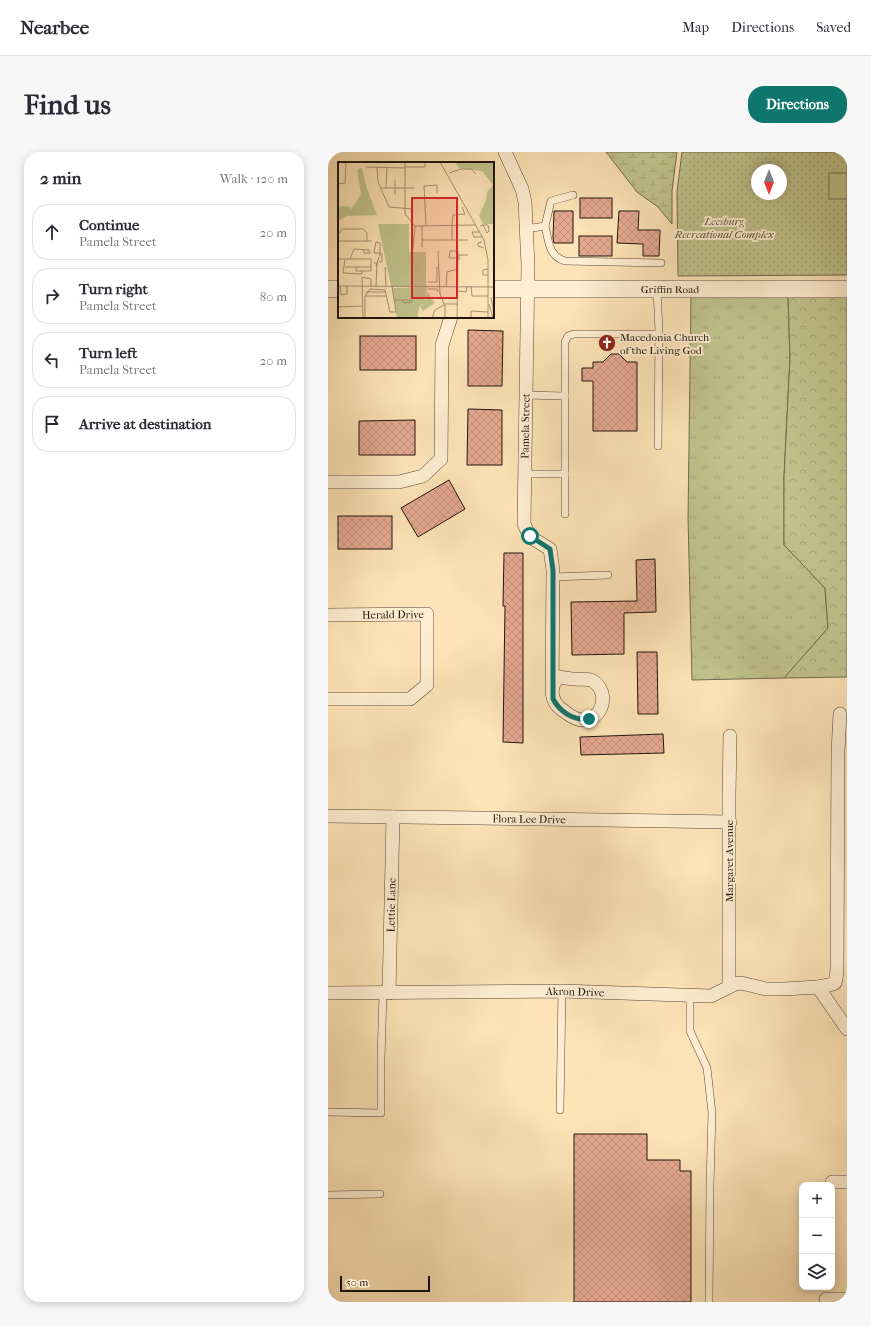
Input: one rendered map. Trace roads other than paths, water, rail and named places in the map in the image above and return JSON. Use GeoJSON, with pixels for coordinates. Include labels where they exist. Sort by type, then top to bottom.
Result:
{"type":"FeatureCollection","features":[{"type":"Feature","properties":{"kind":"street","name":"Pamela Street"},"geometry":{"type":"LineString","coordinates":[[505,152],[522,190],[525,202],[528,265],[524,524],[530,536],[550,549],[553,577],[552,692]]}},
{"type":"Feature","properties":{"kind":"street","name":"Griffin Road"},"geometry":{"type":"LineString","coordinates":[[494,289],[847,289]]}},
{"type":"Feature","properties":{"kind":"street"},"geometry":{"type":"LineString","coordinates":[[328,482],[399,482],[423,476],[441,459],[442,345],[450,318]]}},
{"type":"Feature","properties":{"kind":"street","name":"Herald Drive"},"geometry":{"type":"LineString","coordinates":[[328,615],[427,614],[427,685],[410,699],[328,699]]}},
{"type":"Feature","properties":{"kind":"street","name":"Akron Drive"},"geometry":{"type":"LineString","coordinates":[[328,993],[562,991],[711,996],[735,984],[766,989],[818,987],[835,982],[838,969],[838,752],[840,714]]}},
{"type":"Feature","properties":{"kind":"street","name":"Margaret Avenue"},"geometry":{"type":"LineString","coordinates":[[729,986],[730,736]]}},
{"type":"Feature","properties":{"kind":"street","name":"Flora Lee Drive"},"geometry":{"type":"LineString","coordinates":[[328,816],[730,822]]}},
{"type":"Feature","properties":{"kind":"street","name":"Lettie Lane"},"geometry":{"type":"LineString","coordinates":[[386,993],[393,817]]}},
{"type":"Feature","properties":{"kind":"street"},"geometry":{"type":"LineString","coordinates":[[818,987],[847,1029]]}},
{"type":"Feature","properties":{"kind":"street"},"geometry":{"type":"LineString","coordinates":[[835,1182],[847,1182]]}},
{"type":"Feature","properties":{"kind":"street"},"geometry":{"type":"LineString","coordinates":[[826,1299],[847,1299]]}},
{"type":"Feature","properties":{"kind":"lane"},"geometry":{"type":"LineString","coordinates":[[573,195],[551,201],[545,226],[552,254],[558,259],[565,261],[661,263]]}},
{"type":"Feature","properties":{"kind":"lane"},"geometry":{"type":"LineString","coordinates":[[526,229],[545,226]]}},
{"type":"Feature","properties":{"kind":"lane"},"geometry":{"type":"LineString","coordinates":[[658,288],[658,446]]}},
{"type":"Feature","properties":{"kind":"lane"},"geometry":{"type":"LineString","coordinates":[[565,514],[565,342],[568,336],[574,334],[659,334]]}},
{"type":"Feature","properties":{"kind":"lane"},"geometry":{"type":"LineString","coordinates":[[525,396],[565,396]]}},
{"type":"Feature","properties":{"kind":"lane"},"geometry":{"type":"LineString","coordinates":[[524,474],[565,474]]}},
{"type":"Feature","properties":{"kind":"lane"},"geometry":{"type":"LineString","coordinates":[[553,577],[608,575]]}},
{"type":"Feature","properties":{"kind":"lane"},"geometry":{"type":"LineString","coordinates":[[560,1110],[562,991]]}},
{"type":"Feature","properties":{"kind":"lane"},"geometry":{"type":"LineString","coordinates":[[328,1112],[381,1113],[380,1059],[386,993]]}},
{"type":"Feature","properties":{"kind":"lane"},"geometry":{"type":"LineString","coordinates":[[690,995],[690,1031],[707,1068],[712,1113],[709,1302]]}},
{"type":"Feature","properties":{"kind":"lane"},"geometry":{"type":"LineString","coordinates":[[328,1195],[380,1194]]}},
{"type":"Feature","properties":{"kind":"place","name":"Macedonia Church of the Living God"},"geometry":{"type":"Point","coordinates":[607,343]}},
{"type":"Feature","properties":{"kind":"park label","name":"Leesburg Recreational Complex"},"geometry":{"type":"Point","coordinates":[724,227]}}]}
